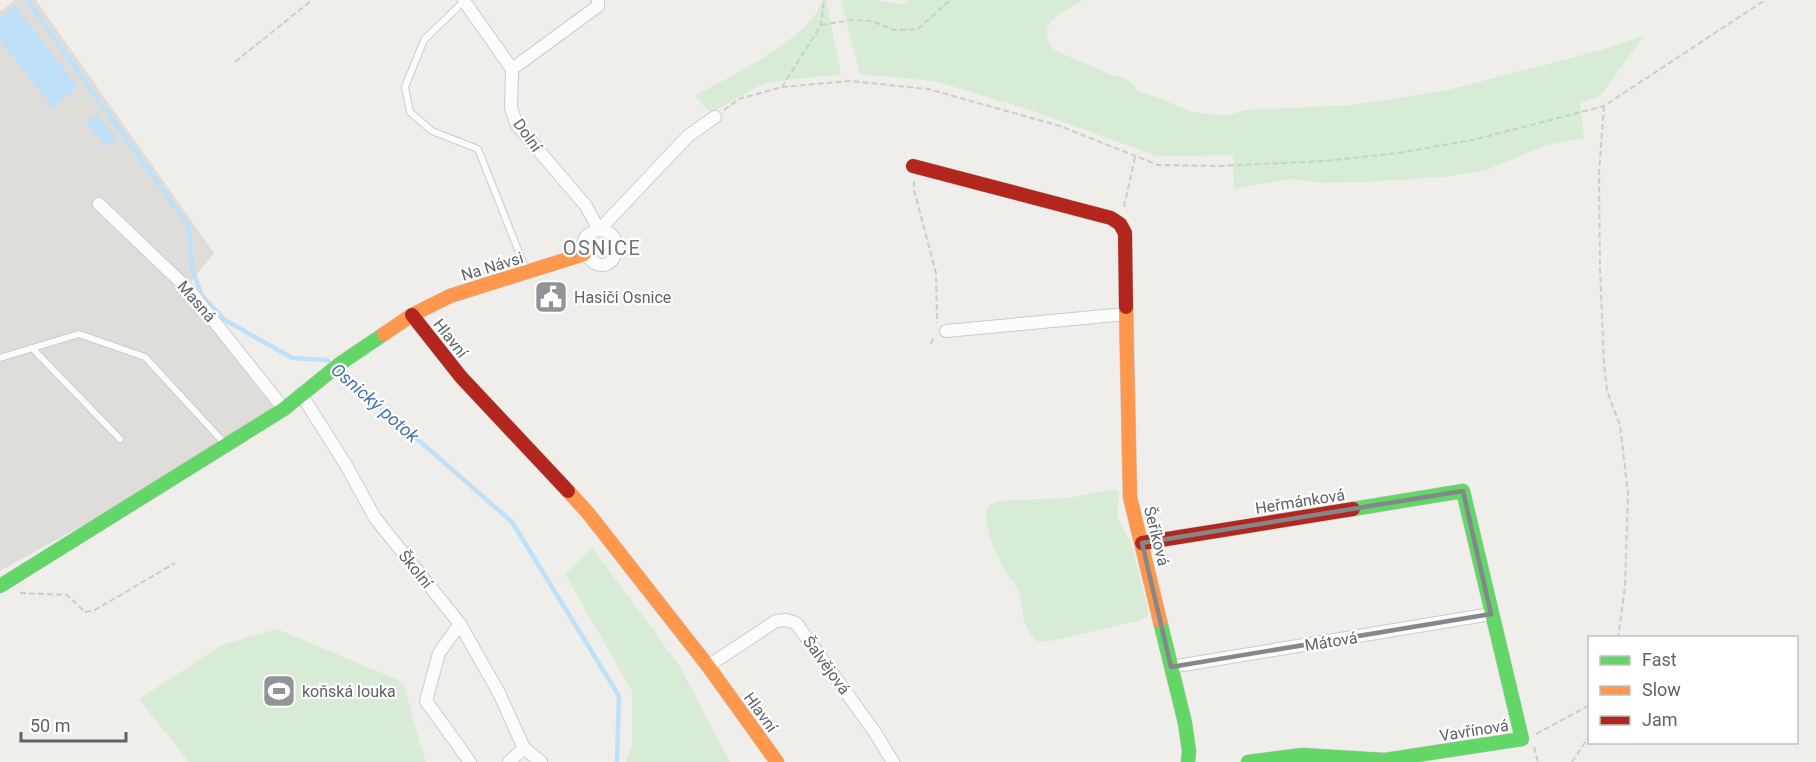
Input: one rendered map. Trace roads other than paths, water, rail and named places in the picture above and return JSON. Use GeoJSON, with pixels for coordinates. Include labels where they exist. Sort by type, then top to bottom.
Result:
{"type":"FeatureCollection","features":[{"type":"Feature","properties":{"kind":"street"},"geometry":{"type":"LineString","coordinates":[[464,1],[512,69],[598,6],[598,0]]}},
{"type":"Feature","properties":{"kind":"street","name":"Dolní"},"geometry":{"type":"LineString","coordinates":[[512,69],[511,108],[517,125],[586,206],[599,230]]}},
{"type":"Feature","properties":{"kind":"street"},"geometry":{"type":"LineString","coordinates":[[599,230],[610,233],[614,237],[617,249],[612,259],[602,264],[592,262],[584,254],[585,238],[599,230],[688,136],[715,117]]}},
{"type":"Feature","properties":{"kind":"street","name":"Šeříková"},"geometry":{"type":"LineString","coordinates":[[914,166],[1111,218],[1120,224],[1125,233],[1130,497],[1185,723],[1188,762]]}},
{"type":"Feature","properties":{"kind":"street","name":"Masná"},"geometry":{"type":"LineString","coordinates":[[99,204],[190,291],[284,409]]}},
{"type":"Feature","properties":{"kind":"street","name":"Na Návsi"},"geometry":{"type":"LineString","coordinates":[[412,315],[450,296],[584,254]]}},
{"type":"Feature","properties":{"kind":"street"},"geometry":{"type":"LineString","coordinates":[[942,331],[1126,314]]}},
{"type":"Feature","properties":{"kind":"street","name":"Hlavní"},"geometry":{"type":"LineString","coordinates":[[6,589],[284,409],[341,363],[412,315],[461,377],[588,513],[708,666],[777,762]]}},
{"type":"Feature","properties":{"kind":"street","name":"Školní"},"geometry":{"type":"LineString","coordinates":[[301,394],[346,465],[375,518],[460,624],[499,693],[524,748],[541,762]]}},
{"type":"Feature","properties":{"kind":"street","name":"Heřmánková"},"geometry":{"type":"LineString","coordinates":[[1142,543],[1463,491]]}},
{"type":"Feature","properties":{"kind":"street","name":"Vavřínová"},"geometry":{"type":"LineString","coordinates":[[1248,762],[1302,755],[1385,760],[1522,739],[1463,491]]}},
{"type":"Feature","properties":{"kind":"street","name":"Mátová"},"geometry":{"type":"LineString","coordinates":[[1171,667],[1491,614]]}},
{"type":"Feature","properties":{"kind":"street","name":"Šalvějová"},"geometry":{"type":"LineString","coordinates":[[708,666],[776,621],[786,620],[796,623],[874,731],[893,762]]}},
{"type":"Feature","properties":{"kind":"street"},"geometry":{"type":"LineString","coordinates":[[460,624],[439,653],[426,701],[470,762]]}},
{"type":"Feature","properties":{"kind":"street"},"geometry":{"type":"LineString","coordinates":[[509,762],[524,748]]}},
{"type":"Feature","properties":{"kind":"lane"},"geometry":{"type":"LineString","coordinates":[[464,1],[424,40],[405,87],[410,112],[432,131],[478,150],[528,273]]}},
{"type":"Feature","properties":{"kind":"lane"},"geometry":{"type":"LineString","coordinates":[[0,358],[79,334],[145,357],[227,445]]}},
{"type":"Feature","properties":{"kind":"lane"},"geometry":{"type":"LineString","coordinates":[[32,348],[120,439]]}},
{"type":"Feature","properties":{"kind":"water"},"geometry":{"type":"Polygon","coordinates":[[[15,6],[78,87],[53,108],[0,40],[0,18],[15,6]]]}},
{"type":"Feature","properties":{"kind":"water"},"geometry":{"type":"Polygon","coordinates":[[[96,114],[116,138],[106,147],[86,122],[96,114]]]}},
{"type":"Feature","properties":{"kind":"waterway","name":"Osnický potok"},"geometry":{"type":"LineString","coordinates":[[27,0],[189,227],[192,269],[202,296],[225,320],[292,358],[327,360],[512,522],[619,696],[617,762]]}},
{"type":"Feature","properties":{"kind":"place","name":"Hasiči Osnice"},"geometry":{"type":"Point","coordinates":[551,297]}},
{"type":"Feature","properties":{"kind":"place","name":"koňská louka"},"geometry":{"type":"Point","coordinates":[279,691]}},
{"type":"Feature","properties":{"kind":"district","name":"OSNICE"},"geometry":{"type":"Point","coordinates":[602,248]}}]}
